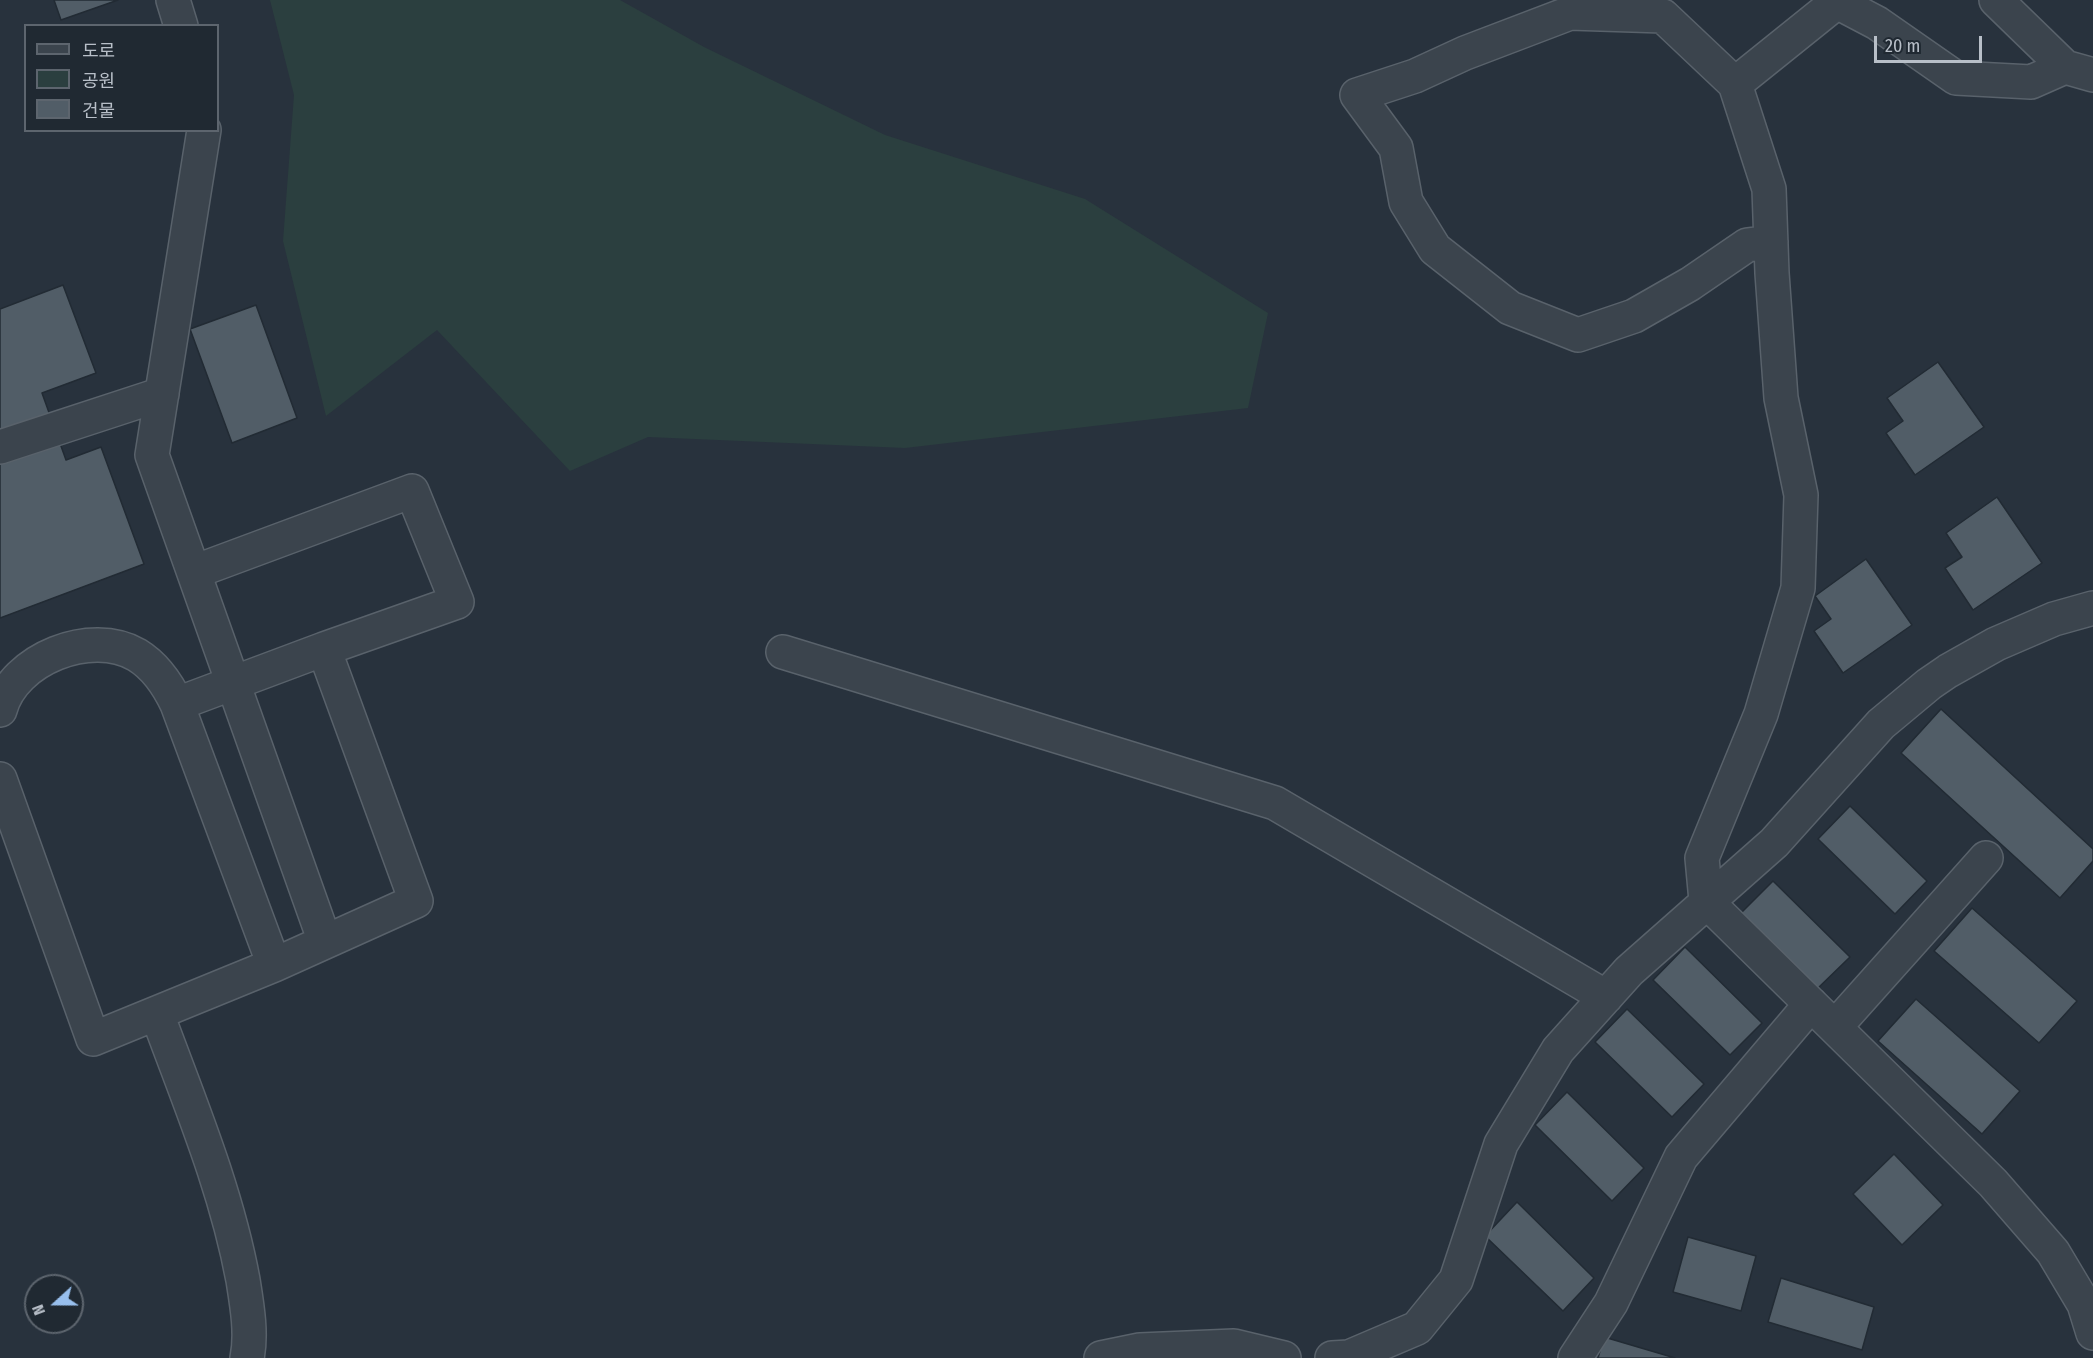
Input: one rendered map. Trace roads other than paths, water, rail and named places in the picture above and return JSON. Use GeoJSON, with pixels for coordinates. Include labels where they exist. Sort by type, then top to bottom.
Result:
{"type":"FeatureCollection","features":[{"type":"Feature","properties":{"kind":"street"},"geometry":{"type":"LineString","coordinates":[[173,0],[180,24]]}},
{"type":"Feature","properties":{"kind":"street"},"geometry":{"type":"LineString","coordinates":[[1996,0],[2079,71]]}},
{"type":"Feature","properties":{"kind":"street"},"geometry":{"type":"LineString","coordinates":[[1735,84],[1835,1],[1877,23],[1956,78],[2031,82],[2079,71]]}},
{"type":"Feature","properties":{"kind":"street"},"geometry":{"type":"LineString","coordinates":[[1771,242],[1747,245],[1690,284],[1634,316],[1578,335],[1510,308],[1435,249],[1406,202],[1396,148],[1357,95],[1415,75],[1465,53],[1570,13],[1663,16],[1735,84],[1769,189],[1781,398],[1801,495],[1798,588],[1761,714],[1702,858],[1706,901],[1993,1183],[2053,1252],[2084,1304],[2093,1333]]}},
{"type":"Feature","properties":{"kind":"street"},"geometry":{"type":"LineString","coordinates":[[204,132],[152,454],[325,942]]}},
{"type":"Feature","properties":{"kind":"street"},"geometry":{"type":"LineString","coordinates":[[0,447],[162,394]]}},
{"type":"Feature","properties":{"kind":"street"},"geometry":{"type":"LineString","coordinates":[[177,704],[457,602],[412,491],[194,572]]}},
{"type":"Feature","properties":{"kind":"street"},"geometry":{"type":"LineString","coordinates":[[1332,1358],[1349,1357],[1417,1328],[1456,1280],[1501,1144],[1558,1050],[1629,971],[1774,843],[1881,724],[1929,684],[1996,644],[2054,619],[2093,608]]}},
{"type":"Feature","properties":{"kind":"street"},"geometry":{"type":"LineString","coordinates":[[0,710],[22,675],[59,652],[85,646],[109,647],[135,654],[149,664],[171,692],[177,704],[274,965]]}},
{"type":"Feature","properties":{"kind":"street"},"geometry":{"type":"LineString","coordinates":[[0,779],[93,1039],[157,1014],[274,965],[416,901],[324,649]]}},
{"type":"Feature","properties":{"kind":"street"},"geometry":{"type":"LineString","coordinates":[[783,652],[1275,803],[1606,997]]}},
{"type":"Feature","properties":{"kind":"street"},"geometry":{"type":"LineString","coordinates":[[1835,1027],[1986,858]]}},
{"type":"Feature","properties":{"kind":"street"},"geometry":{"type":"LineString","coordinates":[[1575,1358],[1611,1303],[1681,1158],[1811,1004]]}},
{"type":"Feature","properties":{"kind":"street"},"geometry":{"type":"LineString","coordinates":[[157,1014],[222,1192],[246,1297],[249,1328],[247,1358]]}},
{"type":"Feature","properties":{"kind":"street"},"geometry":{"type":"LineString","coordinates":[[1101,1358],[1140,1350],[1234,1346],[1284,1358]]}}]}
